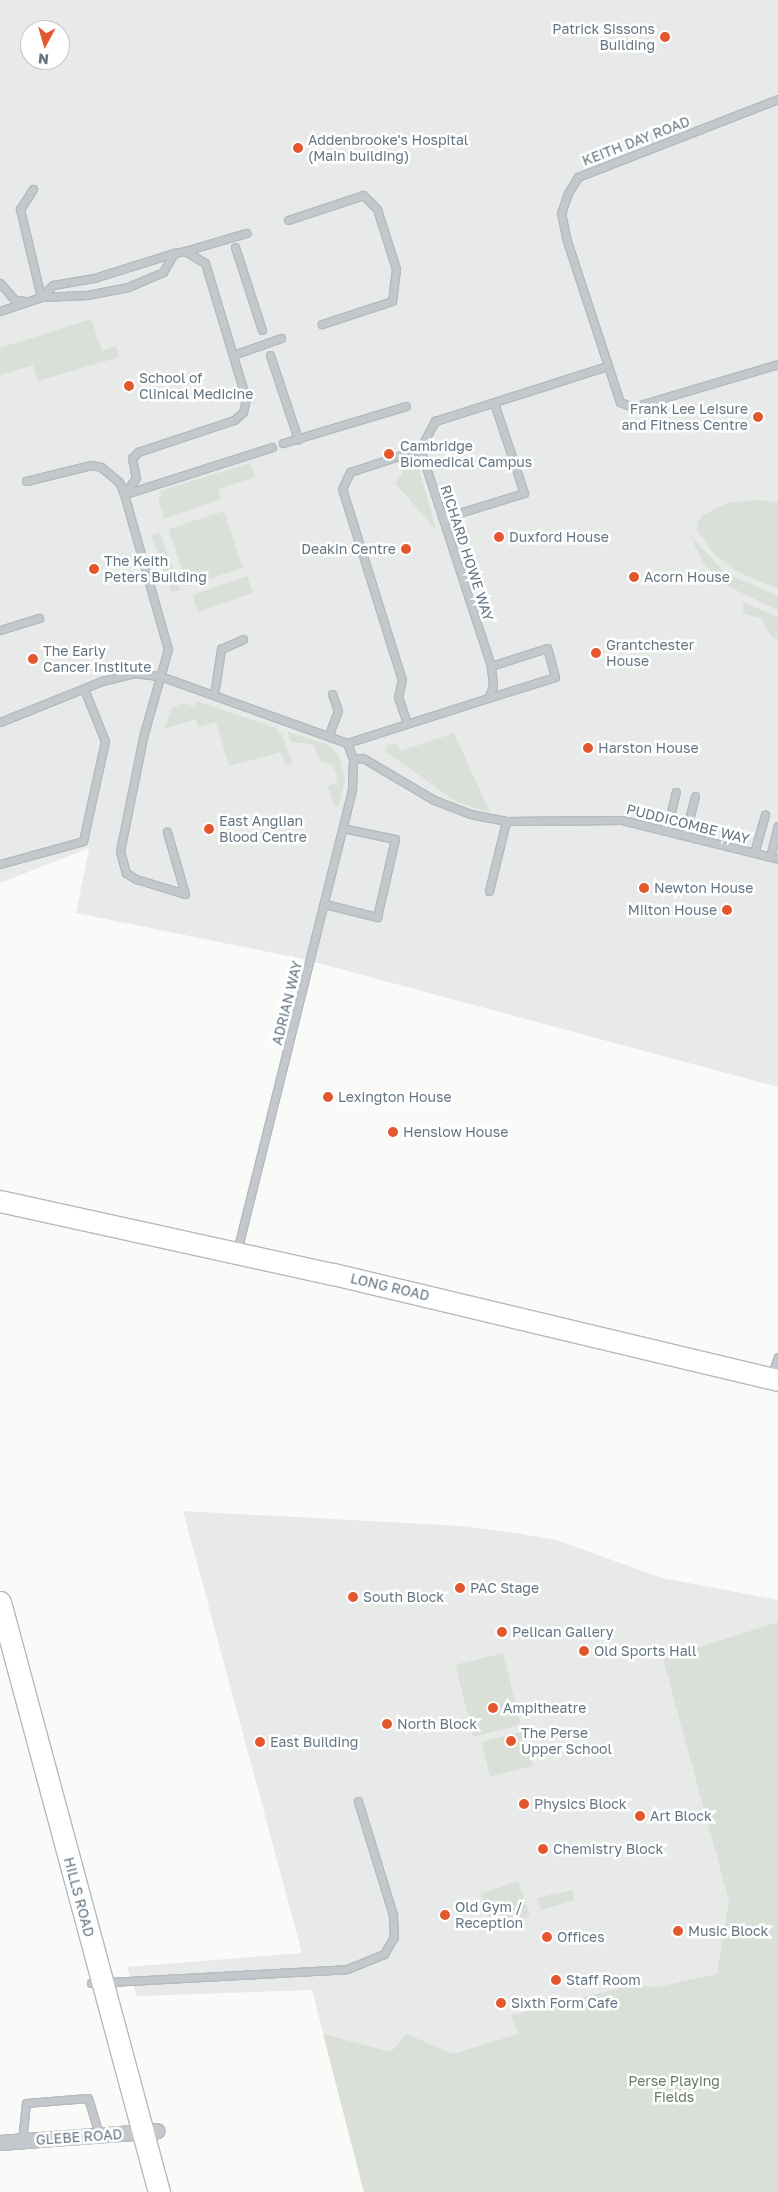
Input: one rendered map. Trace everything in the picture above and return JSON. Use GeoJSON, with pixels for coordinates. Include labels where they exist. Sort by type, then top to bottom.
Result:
{"type":"FeatureCollection","features":[{"type":"Feature","properties":{"kind":"main road","name":"LONG ROAD"},"geometry":{"type":"LineString","coordinates":[[0,1201],[236,1253],[774,1379]]}},
{"type":"Feature","properties":{"kind":"main road","name":"HILLS ROAD"},"geometry":{"type":"LineString","coordinates":[[1,1608],[97,1983],[151,2131],[159,2192]]}},
{"type":"Feature","properties":{"kind":"street","name":"GLEBE ROAD"},"geometry":{"type":"LineString","coordinates":[[0,2143],[151,2131]]}},
{"type":"Feature","properties":{"kind":"lane","name":"KEITH DAY ROAD"},"geometry":{"type":"LineString","coordinates":[[778,100],[596,168],[578,177],[568,193],[562,213],[567,241],[620,402],[633,407],[778,364]]}},
{"type":"Feature","properties":{"kind":"lane"},"geometry":{"type":"LineString","coordinates":[[33,189],[20,209],[41,298]]}},
{"type":"Feature","properties":{"kind":"lane"},"geometry":{"type":"LineString","coordinates":[[288,220],[363,195],[377,208],[396,269],[392,301],[322,324]]}},
{"type":"Feature","properties":{"kind":"lane"},"geometry":{"type":"LineString","coordinates":[[41,298],[53,285],[94,278],[246,233]]}},
{"type":"Feature","properties":{"kind":"lane"},"geometry":{"type":"LineString","coordinates":[[235,247],[262,330]]}},
{"type":"Feature","properties":{"kind":"lane"},"geometry":{"type":"LineString","coordinates":[[124,494],[136,478],[132,458],[138,452],[234,420],[243,412],[246,399],[205,263],[185,250]]}},
{"type":"Feature","properties":{"kind":"lane"},"geometry":{"type":"LineString","coordinates":[[0,311],[41,298],[87,295],[128,287],[163,272],[174,253]]}},
{"type":"Feature","properties":{"kind":"lane"},"geometry":{"type":"LineString","coordinates":[[0,282],[15,300],[30,302]]}},
{"type":"Feature","properties":{"kind":"lane"},"geometry":{"type":"LineString","coordinates":[[233,355],[281,338]]}},
{"type":"Feature","properties":{"kind":"lane"},"geometry":{"type":"LineString","coordinates":[[270,355],[298,439]]}},
{"type":"Feature","properties":{"kind":"lane"},"geometry":{"type":"LineString","coordinates":[[407,723],[398,697],[402,680],[342,489],[350,472],[420,449],[435,421],[607,366]]}},
{"type":"Feature","properties":{"kind":"lane"},"geometry":{"type":"LineString","coordinates":[[443,518],[524,493],[494,403]]}},
{"type":"Feature","properties":{"kind":"lane"},"geometry":{"type":"LineString","coordinates":[[283,443],[406,406]]}},
{"type":"Feature","properties":{"kind":"lane"},"geometry":{"type":"LineString","coordinates":[[124,494],[272,447]]}},
{"type":"Feature","properties":{"kind":"lane","name":"RICHARD HOWE WAY"},"geometry":{"type":"LineString","coordinates":[[420,449],[491,666],[493,686],[488,698]]}},
{"type":"Feature","properties":{"kind":"lane"},"geometry":{"type":"LineString","coordinates":[[26,481],[91,465],[101,467],[119,482],[124,494],[167,638],[167,657],[160,676],[120,851],[126,873],[136,879],[185,894],[167,832]]}},
{"type":"Feature","properties":{"kind":"lane"},"geometry":{"type":"LineString","coordinates":[[0,630],[39,618]]}},
{"type":"Feature","properties":{"kind":"lane"},"geometry":{"type":"LineString","coordinates":[[214,695],[221,649],[243,639]]}},
{"type":"Feature","properties":{"kind":"lane"},"geometry":{"type":"LineString","coordinates":[[347,743],[555,677],[547,648],[491,666]]}},
{"type":"Feature","properties":{"kind":"lane"},"geometry":{"type":"LineString","coordinates":[[0,722],[102,681],[134,673],[160,676],[329,734],[347,743],[353,758]]}},
{"type":"Feature","properties":{"kind":"lane"},"geometry":{"type":"LineString","coordinates":[[0,864],[83,841],[105,741],[84,689]]}},
{"type":"Feature","properties":{"kind":"lane"},"geometry":{"type":"LineString","coordinates":[[329,734],[338,711],[332,694]]}},
{"type":"Feature","properties":{"kind":"lane","name":"PUDDICOMBE WAY"},"geometry":{"type":"LineString","coordinates":[[353,758],[363,758],[434,800],[470,814],[506,821],[597,818],[667,830],[778,859]]}},
{"type":"Feature","properties":{"kind":"lane","name":"ADRIAN WAY"},"geometry":{"type":"LineString","coordinates":[[236,1253],[325,904],[352,790],[353,758]]}},
{"type":"Feature","properties":{"kind":"lane"},"geometry":{"type":"LineString","coordinates":[[667,830],[676,792]]}},
{"type":"Feature","properties":{"kind":"lane"},"geometry":{"type":"LineString","coordinates":[[685,835],[695,796]]}},
{"type":"Feature","properties":{"kind":"lane"},"geometry":{"type":"LineString","coordinates":[[754,853],[764,815]]}},
{"type":"Feature","properties":{"kind":"lane"},"geometry":{"type":"LineString","coordinates":[[489,891],[506,821]]}},
{"type":"Feature","properties":{"kind":"lane"},"geometry":{"type":"LineString","coordinates":[[770,857],[778,826]]}},
{"type":"Feature","properties":{"kind":"lane"},"geometry":{"type":"LineString","coordinates":[[325,904],[377,917],[394,839],[343,828]]}},
{"type":"Feature","properties":{"kind":"lane"},"geometry":{"type":"LineString","coordinates":[[774,1379],[778,1357]]}},
{"type":"Feature","properties":{"kind":"lane"},"geometry":{"type":"LineString","coordinates":[[97,1983],[347,1968],[368,1963],[384,1954],[394,1937],[392,1915],[358,1801]]}},
{"type":"Feature","properties":{"kind":"lane"},"geometry":{"type":"LineString","coordinates":[[22,2141],[26,2103],[88,2098],[99,2135]]}},
{"type":"Feature","properties":{"kind":"shaded area","name":"Cambridge Biomedical Campus"},"geometry":{"type":"Polygon","coordinates":[[[0,0],[778,0],[778,1087],[303,959],[76,913],[89,848],[0,883],[0,0]]]}},
{"type":"Feature","properties":{"kind":"shaded area","name":"The Perse Upper School"},"geometry":{"type":"Polygon","coordinates":[[[183,1511],[463,1526],[516,1533],[556,1540],[662,1578],[778,1600],[778,2192],[364,2192],[312,1990],[137,1996],[127,1967],[302,1953],[183,1511]]]}},
{"type":"Feature","properties":{"kind":"green space"},"geometry":{"type":"Polygon","coordinates":[[[91,319],[102,351],[116,346],[119,357],[38,381],[33,365],[0,375],[0,348],[91,319]]]}},
{"type":"Feature","properties":{"kind":"green space"},"geometry":{"type":"Polygon","coordinates":[[[407,461],[418,467],[437,531],[395,483],[402,474],[401,463],[407,461]]]}},
{"type":"Feature","properties":{"kind":"green space"},"geometry":{"type":"Polygon","coordinates":[[[250,463],[255,477],[218,489],[221,499],[164,519],[158,497],[162,496],[160,491],[250,463]]]}},
{"type":"Feature","properties":{"kind":"green space"},"geometry":{"type":"Polygon","coordinates":[[[755,500],[778,502],[778,589],[736,571],[713,553],[697,530],[698,522],[703,515],[727,503],[755,500]]]}},
{"type":"Feature","properties":{"kind":"green space"},"geometry":{"type":"Polygon","coordinates":[[[224,511],[243,568],[187,586],[169,529],[224,511]]]}},
{"type":"Feature","properties":{"kind":"green space"},"geometry":{"type":"Polygon","coordinates":[[[160,532],[180,590],[171,593],[151,535],[160,532]]]}},
{"type":"Feature","properties":{"kind":"green space"},"geometry":{"type":"Polygon","coordinates":[[[690,535],[725,573],[778,596],[778,610],[723,584],[702,561],[690,535]]]}},
{"type":"Feature","properties":{"kind":"green space"},"geometry":{"type":"Polygon","coordinates":[[[247,576],[253,593],[198,612],[192,595],[247,576]]]}},
{"type":"Feature","properties":{"kind":"green space"},"geometry":{"type":"Polygon","coordinates":[[[742,602],[778,617],[778,639],[772,637],[761,618],[744,614],[742,602]]]}},
{"type":"Feature","properties":{"kind":"green space"},"geometry":{"type":"Polygon","coordinates":[[[196,701],[279,729],[277,733],[282,734],[292,764],[285,765],[281,752],[229,766],[216,722],[198,727],[196,719],[164,729],[172,708],[182,703],[194,706],[196,701]]]}},
{"type":"Feature","properties":{"kind":"green space"},"geometry":{"type":"Polygon","coordinates":[[[288,732],[327,744],[339,755],[345,780],[338,807],[333,804],[328,786],[338,782],[333,765],[320,761],[313,744],[291,742],[288,732]]]}},
{"type":"Feature","properties":{"kind":"green space"},"geometry":{"type":"Polygon","coordinates":[[[454,733],[490,812],[457,802],[385,751],[388,744],[398,745],[400,751],[454,733]]]}},
{"type":"Feature","properties":{"kind":"green space","name":"Perse Playing Fields"},"geometry":{"type":"Polygon","coordinates":[[[778,1622],[778,2192],[364,2192],[323,2034],[391,2052],[406,2034],[453,2054],[518,2034],[511,2015],[629,1986],[657,1987],[717,1974],[729,1901],[663,1659],[778,1622]]]}},
{"type":"Feature","properties":{"kind":"green space"},"geometry":{"type":"Polygon","coordinates":[[[503,1653],[521,1725],[473,1737],[455,1665],[503,1653]]]}},
{"type":"Feature","properties":{"kind":"green space"},"geometry":{"type":"Polygon","coordinates":[[[524,1731],[533,1766],[490,1777],[481,1742],[524,1731]]]}},
{"type":"Feature","properties":{"kind":"green space"},"geometry":{"type":"Polygon","coordinates":[[[518,1881],[530,1916],[493,1929],[481,1894],[518,1881]]]}},
{"type":"Feature","properties":{"kind":"green space"},"geometry":{"type":"Polygon","coordinates":[[[572,1890],[575,1900],[541,1910],[537,1898],[572,1890]]]}},
{"type":"Feature","properties":{"kind":"place","name":"Patrick Sissons Building"},"geometry":{"type":"Point","coordinates":[665,37]}},
{"type":"Feature","properties":{"kind":"place","name":"Addenbrooke's Hospital (Main building)"},"geometry":{"type":"Point","coordinates":[298,148]}},
{"type":"Feature","properties":{"kind":"place","name":"School of Clinical Medicine"},"geometry":{"type":"Point","coordinates":[129,386]}},
{"type":"Feature","properties":{"kind":"place","name":"Frank Lee Leisure and Fitness Centre"},"geometry":{"type":"Point","coordinates":[758,417]}},
{"type":"Feature","properties":{"kind":"place","name":"Cambridge Biomedical Campus"},"geometry":{"type":"Point","coordinates":[389,454]}},
{"type":"Feature","properties":{"kind":"place","name":"Duxford House"},"geometry":{"type":"Point","coordinates":[499,537]}},
{"type":"Feature","properties":{"kind":"place","name":"Deakin Centre"},"geometry":{"type":"Point","coordinates":[406,549]}},
{"type":"Feature","properties":{"kind":"place","name":"The Keith Peters Building"},"geometry":{"type":"Point","coordinates":[94,569]}},
{"type":"Feature","properties":{"kind":"place","name":"Acorn House"},"geometry":{"type":"Point","coordinates":[634,577]}},
{"type":"Feature","properties":{"kind":"place","name":"Grantchester House"},"geometry":{"type":"Point","coordinates":[596,653]}},
{"type":"Feature","properties":{"kind":"place","name":"The Early Cancer Institute"},"geometry":{"type":"Point","coordinates":[33,659]}},
{"type":"Feature","properties":{"kind":"place","name":"Harston House"},"geometry":{"type":"Point","coordinates":[588,748]}},
{"type":"Feature","properties":{"kind":"place","name":"East Anglian Blood Centre"},"geometry":{"type":"Point","coordinates":[209,829]}},
{"type":"Feature","properties":{"kind":"place","name":"Newton House"},"geometry":{"type":"Point","coordinates":[644,888]}},
{"type":"Feature","properties":{"kind":"place","name":"Milton House"},"geometry":{"type":"Point","coordinates":[727,910]}},
{"type":"Feature","properties":{"kind":"place","name":"Lexington House"},"geometry":{"type":"Point","coordinates":[328,1097]}},
{"type":"Feature","properties":{"kind":"place","name":"Henslow House"},"geometry":{"type":"Point","coordinates":[393,1132]}},
{"type":"Feature","properties":{"kind":"place","name":"PAC Stage"},"geometry":{"type":"Point","coordinates":[460,1588]}},
{"type":"Feature","properties":{"kind":"place","name":"South Block"},"geometry":{"type":"Point","coordinates":[353,1597]}},
{"type":"Feature","properties":{"kind":"place","name":"Pelican Gallery"},"geometry":{"type":"Point","coordinates":[502,1632]}},
{"type":"Feature","properties":{"kind":"place","name":"Old Sports Hall"},"geometry":{"type":"Point","coordinates":[584,1651]}},
{"type":"Feature","properties":{"kind":"place","name":"Ampitheatre"},"geometry":{"type":"Point","coordinates":[493,1708]}},
{"type":"Feature","properties":{"kind":"place","name":"North Block"},"geometry":{"type":"Point","coordinates":[387,1724]}},
{"type":"Feature","properties":{"kind":"place","name":"The Perse Upper School"},"geometry":{"type":"Point","coordinates":[511,1741]}},
{"type":"Feature","properties":{"kind":"place","name":"East Building"},"geometry":{"type":"Point","coordinates":[260,1742]}},
{"type":"Feature","properties":{"kind":"place","name":"Physics Block"},"geometry":{"type":"Point","coordinates":[524,1804]}},
{"type":"Feature","properties":{"kind":"place","name":"Art Block"},"geometry":{"type":"Point","coordinates":[640,1816]}},
{"type":"Feature","properties":{"kind":"place","name":"Chemistry Block"},"geometry":{"type":"Point","coordinates":[543,1849]}},
{"type":"Feature","properties":{"kind":"place","name":"Old Gym / Reception"},"geometry":{"type":"Point","coordinates":[445,1915]}},
{"type":"Feature","properties":{"kind":"place","name":"Music Block"},"geometry":{"type":"Point","coordinates":[678,1931]}},
{"type":"Feature","properties":{"kind":"place","name":"Offices"},"geometry":{"type":"Point","coordinates":[547,1937]}},
{"type":"Feature","properties":{"kind":"place","name":"Staff Room"},"geometry":{"type":"Point","coordinates":[556,1980]}},
{"type":"Feature","properties":{"kind":"place","name":"Sixth Form Cafe"},"geometry":{"type":"Point","coordinates":[501,2003]}}]}
